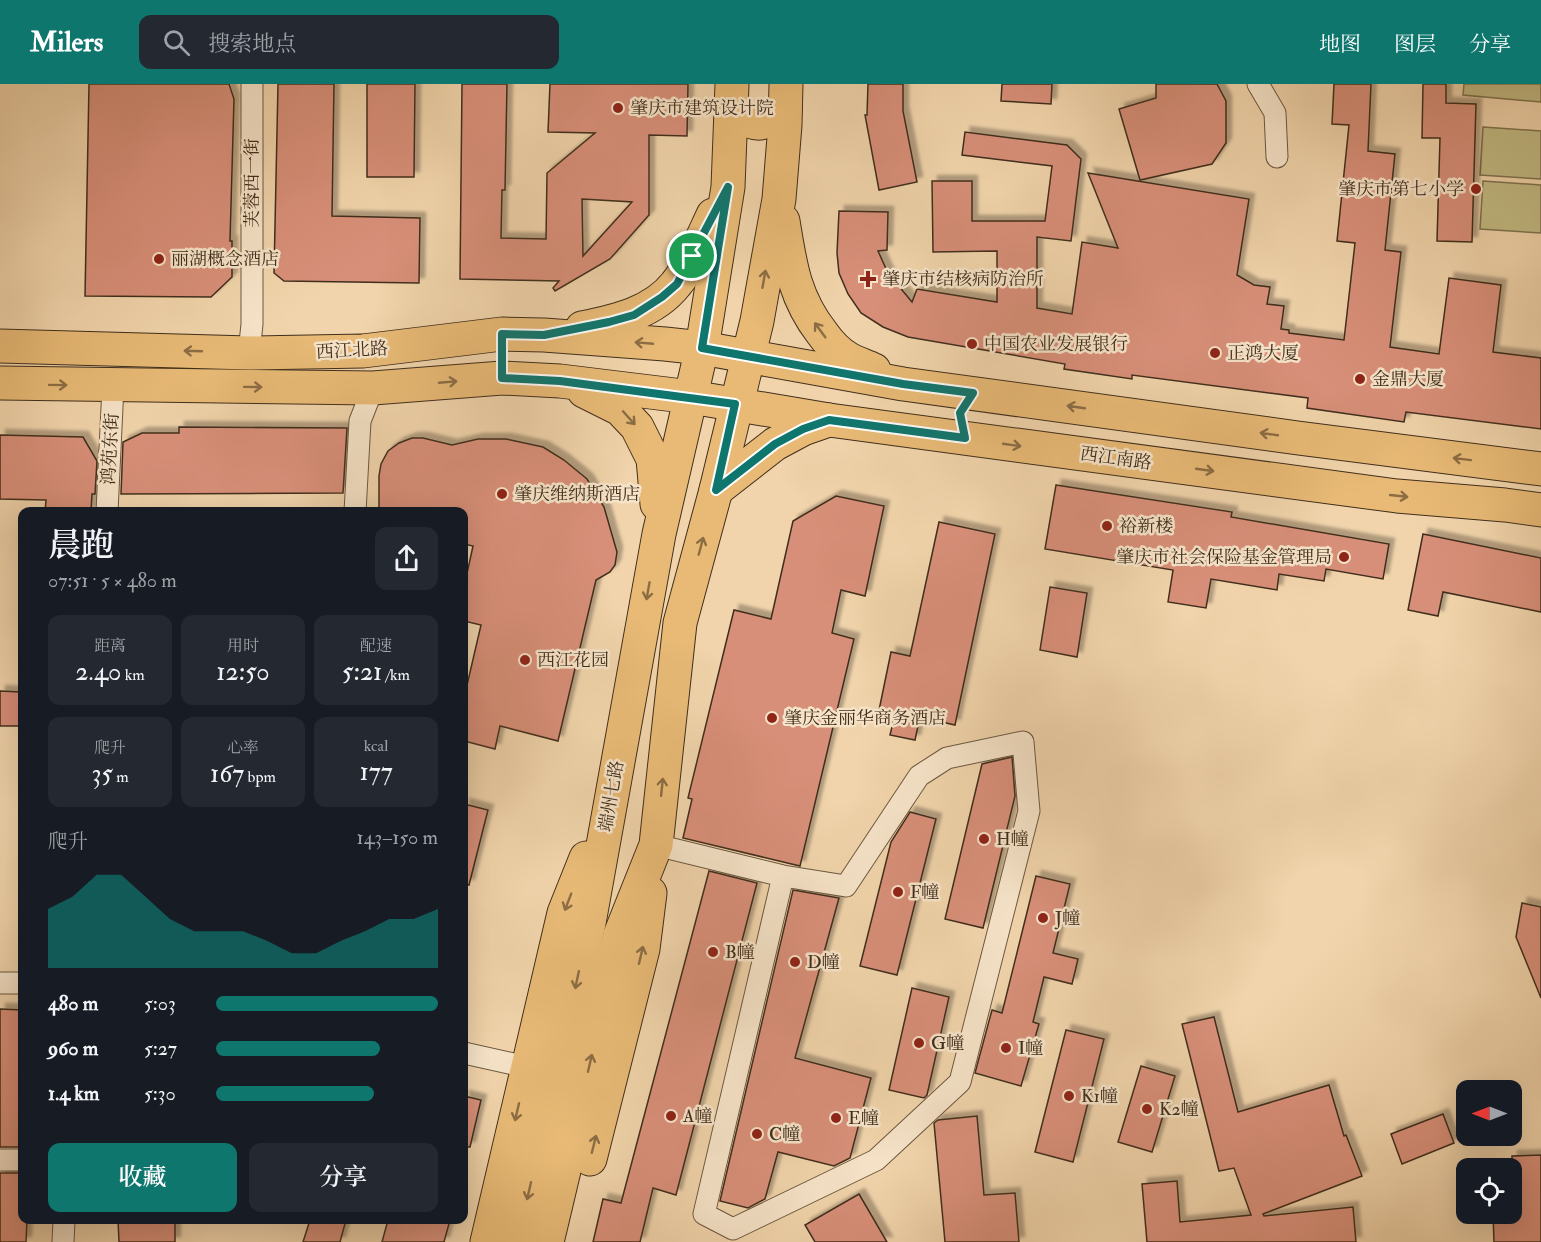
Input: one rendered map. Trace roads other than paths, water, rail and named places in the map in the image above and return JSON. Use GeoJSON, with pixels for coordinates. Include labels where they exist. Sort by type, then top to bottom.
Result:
{"type":"FeatureCollection","features":[{"type":"Feature","properties":{"kind":"main road"},"geometry":{"type":"LineString","coordinates":[[731,97],[750,123],[768,122],[786,98]]}},
{"type":"Feature","properties":{"kind":"main road","name":"端州七路"},"geometry":{"type":"LineString","coordinates":[[517,1242],[582,957],[659,534],[702,348],[728,187],[731,97]]}},
{"type":"Feature","properties":{"kind":"main road"},"geometry":{"type":"LineString","coordinates":[[569,1242],[643,949],[680,622],[716,490],[735,404],[757,321],[779,199],[786,98]]}},
{"type":"Feature","properties":{"kind":"main road"},"geometry":{"type":"LineString","coordinates":[[544,335],[634,315],[662,297],[677,284],[728,187]]}},
{"type":"Feature","properties":{"kind":"main road"},"geometry":{"type":"LineString","coordinates":[[779,199],[791,274],[799,297],[817,326],[829,343],[847,358],[903,384]]}},
{"type":"Feature","properties":{"kind":"main road","name":"西江北路"},"geometry":{"type":"LineString","coordinates":[[0,346],[249,353],[363,351],[502,334],[544,335],[702,348]]}},
{"type":"Feature","properties":{"kind":"main road"},"geometry":{"type":"LineString","coordinates":[[502,334],[502,378]]}},
{"type":"Feature","properties":{"kind":"main road"},"geometry":{"type":"LineString","coordinates":[[702,348],[903,384],[1526,467],[1505,505]]}},
{"type":"Feature","properties":{"kind":"main road","name":"西江北路"},"geometry":{"type":"LineString","coordinates":[[0,383],[372,388],[502,378],[560,381],[692,397]]}},
{"type":"Feature","properties":{"kind":"main road"},"geometry":{"type":"LineString","coordinates":[[560,381],[620,409],[637,427],[653,459],[659,534]]}},
{"type":"Feature","properties":{"kind":"main road"},"geometry":{"type":"LineString","coordinates":[[965,438],[960,413],[973,393]]}},
{"type":"Feature","properties":{"kind":"main road","name":"西江南路"},"geometry":{"type":"LineString","coordinates":[[692,397],[829,420],[1397,496],[1541,510]]}},
{"type":"Feature","properties":{"kind":"main road"},"geometry":{"type":"LineString","coordinates":[[716,490],[775,444],[803,429],[829,420]]}},
{"type":"Feature","properties":{"kind":"main road"},"geometry":{"type":"LineString","coordinates":[[487,1242],[564,913],[612,789]]}},
{"type":"Feature","properties":{"kind":"main road"},"geometry":{"type":"LineString","coordinates":[[547,1242],[620,935],[656,845]]}},
{"type":"Feature","properties":{"kind":"street","name":"芙蓉西一街"},"geometry":{"type":"LineString","coordinates":[[249,353],[252,324],[252,84]]}},
{"type":"Feature","properties":{"kind":"street"},"geometry":{"type":"LineString","coordinates":[[1258,84],[1275,113],[1277,157]]}},
{"type":"Feature","properties":{"kind":"street","name":"鸿苑东街"},"geometry":{"type":"LineString","coordinates":[[107,507],[113,386]]}},
{"type":"Feature","properties":{"kind":"street"},"geometry":{"type":"LineString","coordinates":[[355,507],[360,421],[372,388]]}},
{"type":"Feature","properties":{"kind":"street"},"geometry":{"type":"LineString","coordinates":[[656,845],[783,876],[846,886],[919,776],[947,758],[1023,742],[1029,811],[960,1082],[876,1160],[733,1229],[704,1214],[783,876]]}},
{"type":"Feature","properties":{"kind":"street"},"geometry":{"type":"LineString","coordinates":[[0,983],[18,983]]}},
{"type":"Feature","properties":{"kind":"street"},"geometry":{"type":"LineString","coordinates":[[468,1054],[527,1067]]}},
{"type":"Feature","properties":{"kind":"street"},"geometry":{"type":"LineString","coordinates":[[0,1160],[18,1160]]}},
{"type":"Feature","properties":{"kind":"street"},"geometry":{"type":"LineString","coordinates":[[63,1242],[64,1224]]}},
{"type":"Feature","properties":{"kind":"place","name":"肇庆市建筑设计院"},"geometry":{"type":"Point","coordinates":[618,108]}},
{"type":"Feature","properties":{"kind":"place","name":"肇庆市第七小学"},"geometry":{"type":"Point","coordinates":[1476,189]}},
{"type":"Feature","properties":{"kind":"place","name":"丽湖概念酒店"},"geometry":{"type":"Point","coordinates":[159,259]}},
{"type":"Feature","properties":{"kind":"place","name":"肇庆市结核病防治所"},"geometry":{"type":"Point","coordinates":[868,279]}},
{"type":"Feature","properties":{"kind":"place","name":"中国农业发展银行"},"geometry":{"type":"Point","coordinates":[972,344]}},
{"type":"Feature","properties":{"kind":"place","name":"正鸿大厦"},"geometry":{"type":"Point","coordinates":[1215,353]}},
{"type":"Feature","properties":{"kind":"place","name":"金鼎大厦"},"geometry":{"type":"Point","coordinates":[1360,379]}},
{"type":"Feature","properties":{"kind":"place","name":"肇庆维纳斯酒店"},"geometry":{"type":"Point","coordinates":[502,494]}},
{"type":"Feature","properties":{"kind":"place","name":"裕新楼"},"geometry":{"type":"Point","coordinates":[1107,526]}},
{"type":"Feature","properties":{"kind":"place","name":"肇庆市社会保险基金管理局"},"geometry":{"type":"Point","coordinates":[1344,557]}},
{"type":"Feature","properties":{"kind":"place","name":"西江花园"},"geometry":{"type":"Point","coordinates":[525,660]}},
{"type":"Feature","properties":{"kind":"place","name":"肇庆金丽华商务酒店"},"geometry":{"type":"Point","coordinates":[772,718]}},
{"type":"Feature","properties":{"kind":"place","name":"H幢"},"geometry":{"type":"Point","coordinates":[984,839]}},
{"type":"Feature","properties":{"kind":"place","name":"F幢"},"geometry":{"type":"Point","coordinates":[898,892]}},
{"type":"Feature","properties":{"kind":"place","name":"J幢"},"geometry":{"type":"Point","coordinates":[1043,918]}},
{"type":"Feature","properties":{"kind":"place","name":"B幢"},"geometry":{"type":"Point","coordinates":[713,952]}},
{"type":"Feature","properties":{"kind":"place","name":"D幢"},"geometry":{"type":"Point","coordinates":[795,962]}},
{"type":"Feature","properties":{"kind":"place","name":"G幢"},"geometry":{"type":"Point","coordinates":[919,1043]}},
{"type":"Feature","properties":{"kind":"place","name":"I幢"},"geometry":{"type":"Point","coordinates":[1006,1048]}},
{"type":"Feature","properties":{"kind":"place","name":"K1幢"},"geometry":{"type":"Point","coordinates":[1069,1096]}},
{"type":"Feature","properties":{"kind":"place","name":"K2幢"},"geometry":{"type":"Point","coordinates":[1147,1109]}},
{"type":"Feature","properties":{"kind":"place","name":"A幢"},"geometry":{"type":"Point","coordinates":[671,1116]}},
{"type":"Feature","properties":{"kind":"place","name":"E幢"},"geometry":{"type":"Point","coordinates":[836,1118]}},
{"type":"Feature","properties":{"kind":"place","name":"C幢"},"geometry":{"type":"Point","coordinates":[757,1134]}}]}
